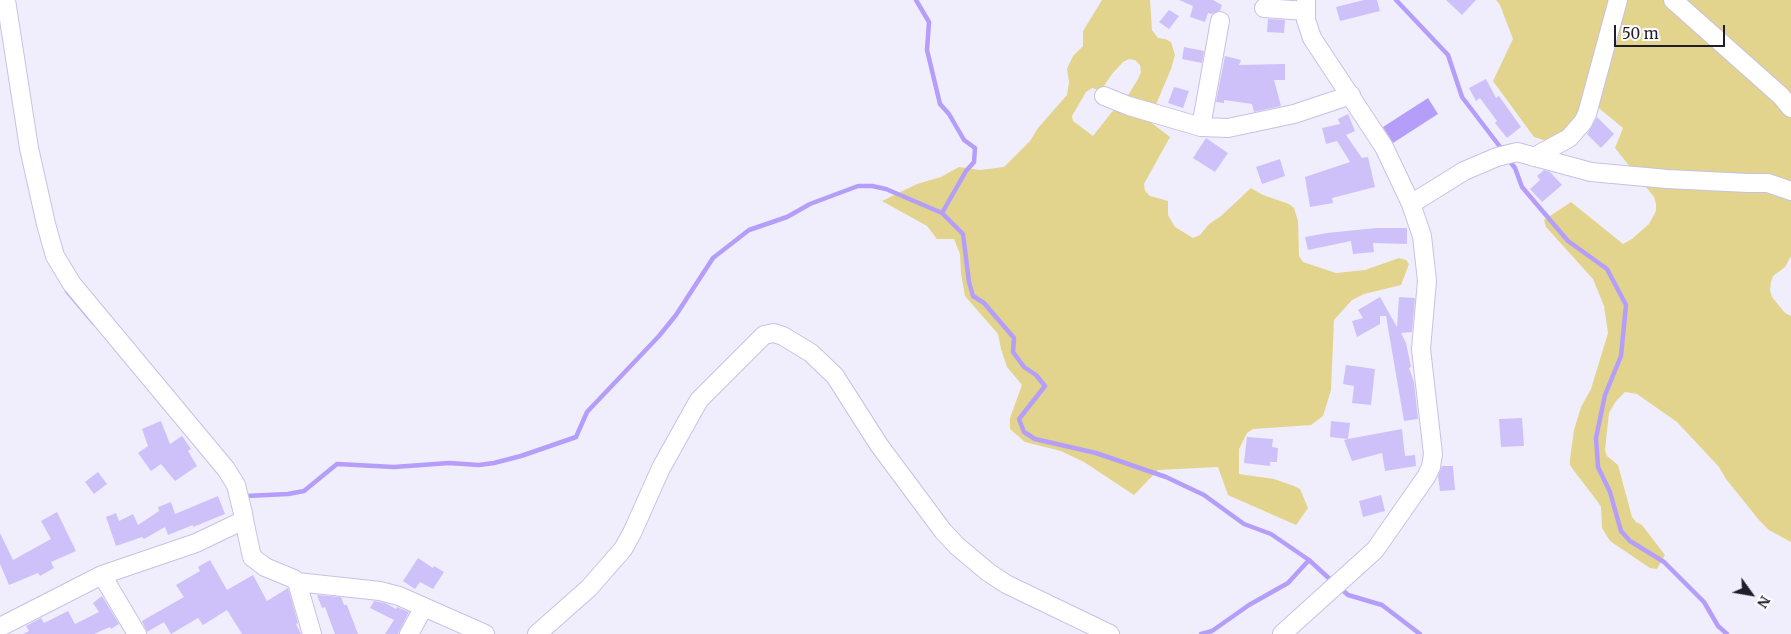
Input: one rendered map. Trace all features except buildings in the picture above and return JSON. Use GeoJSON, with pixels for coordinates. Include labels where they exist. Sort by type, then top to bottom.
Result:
{"type":"FeatureCollection","features":[{"type":"Feature","properties":{"kind":"street"},"geometry":{"type":"LineString","coordinates":[[6,0],[30,148],[46,224],[55,256],[72,284],[216,456],[237,491],[252,557],[264,567],[297,582],[380,591],[399,596],[485,634]]}},
{"type":"Feature","properties":{"kind":"street"},"geometry":{"type":"LineString","coordinates":[[1412,204],[1464,170],[1498,157],[1526,154],[1569,138],[1588,114],[1618,0]]}},
{"type":"Feature","properties":{"kind":"street"},"geometry":{"type":"LineString","coordinates":[[1673,0],[1781,96],[1791,108]]}},
{"type":"Feature","properties":{"kind":"street"},"geometry":{"type":"LineString","coordinates":[[1264,8],[1306,6],[1306,20],[1312,38],[1384,147],[1412,204],[1422,236],[1427,281],[1421,349],[1433,454],[1431,467],[1426,477],[1375,550],[1282,634]]}},
{"type":"Feature","properties":{"kind":"street"},"geometry":{"type":"LineString","coordinates":[[1201,127],[1220,21]]}},
{"type":"Feature","properties":{"kind":"street"},"geometry":{"type":"LineString","coordinates":[[1104,96],[1129,106],[1201,127],[1228,128],[1294,114],[1350,95]]}},
{"type":"Feature","properties":{"kind":"street"},"geometry":{"type":"LineString","coordinates":[[1526,154],[1591,172],[1666,179],[1748,183],[1768,182],[1791,191]]}},
{"type":"Feature","properties":{"kind":"street"},"geometry":{"type":"LineString","coordinates":[[537,634],[589,588],[623,549],[632,534],[661,468],[699,400],[764,335],[774,333],[783,336],[810,353],[835,376],[879,445],[943,531],[957,546],[988,572],[1006,584],[1110,634]]}},
{"type":"Feature","properties":{"kind":"street"},"geometry":{"type":"LineString","coordinates":[[0,627],[102,575],[196,543],[244,520]]}},
{"type":"Feature","properties":{"kind":"street"},"geometry":{"type":"LineString","coordinates":[[102,575],[137,634]]}},
{"type":"Feature","properties":{"kind":"street"},"geometry":{"type":"LineString","coordinates":[[297,582],[312,634]]}},
{"type":"Feature","properties":{"kind":"street"},"geometry":{"type":"LineString","coordinates":[[408,634],[424,607]]}},
{"type":"Feature","properties":{"kind":"shaded area"},"geometry":{"type":"Polygon","coordinates":[[[1102,0],[1150,0],[1152,30],[1158,38],[1171,42],[1175,55],[1149,121],[1170,137],[1144,184],[1145,191],[1150,196],[1168,201],[1168,215],[1175,227],[1193,238],[1200,235],[1209,224],[1221,216],[1251,188],[1263,195],[1289,204],[1294,208],[1298,221],[1299,256],[1303,262],[1336,273],[1365,270],[1399,258],[1406,260],[1409,264],[1401,285],[1364,294],[1352,300],[1334,320],[1331,390],[1323,416],[1311,425],[1253,429],[1247,433],[1239,449],[1239,474],[1274,479],[1300,489],[1308,508],[1296,525],[1228,495],[1218,467],[1158,470],[1134,495],[1084,462],[1061,451],[1025,442],[1010,429],[1010,418],[1022,385],[1007,367],[998,334],[965,296],[960,254],[954,239],[937,239],[927,226],[882,201],[917,184],[941,177],[959,167],[980,170],[1004,167],[1030,141],[1038,128],[1067,95],[1069,82],[1067,69],[1073,56],[1083,46],[1083,31],[1102,0]],[[1129,59],[1123,62],[1099,90],[1092,88],[1086,92],[1072,116],[1073,121],[1093,136],[1111,113],[1127,97],[1138,79],[1141,72],[1140,65],[1135,60],[1129,59]]]}},
{"type":"Feature","properties":{"kind":"shaded area"},"geometry":{"type":"Polygon","coordinates":[[[1496,0],[1791,0],[1791,256],[1785,267],[1773,276],[1770,290],[1772,297],[1785,313],[1791,316],[1791,542],[1769,530],[1759,520],[1726,479],[1719,467],[1677,422],[1637,394],[1625,392],[1616,401],[1609,413],[1605,450],[1607,456],[1618,465],[1632,517],[1642,525],[1665,555],[1657,569],[1650,568],[1610,541],[1602,528],[1601,507],[1570,465],[1570,459],[1574,430],[1581,407],[1591,389],[1608,333],[1604,306],[1593,279],[1546,227],[1544,220],[1571,202],[1623,244],[1632,239],[1649,224],[1656,211],[1656,204],[1654,197],[1615,148],[1623,128],[1595,105],[1553,143],[1534,137],[1493,81],[1513,39],[1500,5],[1496,0]]]}},
{"type":"Feature","properties":{"kind":"shaded area"},"geometry":{"type":"Polygon","coordinates":[[[1428,98],[1438,114],[1393,143],[1383,127],[1428,98]]]}},
{"type":"Feature","properties":{"kind":"waterway"},"geometry":{"type":"LineString","coordinates":[[916,0],[929,22],[927,50],[940,104],[949,114],[964,140],[975,148],[974,162],[966,171],[942,213]]}},
{"type":"Feature","properties":{"kind":"waterway"},"geometry":{"type":"LineString","coordinates":[[1396,0],[1448,55],[1462,97],[1504,152]]}},
{"type":"Feature","properties":{"kind":"waterway"},"geometry":{"type":"LineString","coordinates":[[1508,159],[1515,168],[1522,187],[1568,241],[1607,269],[1626,305],[1621,356],[1605,395],[1596,438],[1598,467],[1610,492],[1621,531],[1630,541],[1664,562],[1704,602],[1718,626],[1727,634]]}},
{"type":"Feature","properties":{"kind":"waterway"},"geometry":{"type":"LineString","coordinates":[[243,494],[246,496],[288,494],[304,491],[337,464],[394,467],[449,463],[479,465],[521,456],[576,437],[587,412],[659,336],[676,315],[713,258],[749,230],[787,217],[810,204],[858,186],[872,186],[886,189],[942,213],[963,234],[969,282],[973,296],[984,303],[1014,338],[1013,352],[1024,367],[1036,375],[1045,386],[1019,419],[1024,432],[1035,439],[1096,453],[1166,477],[1204,495],[1244,524],[1271,534],[1309,560],[1333,582]]}},
{"type":"Feature","properties":{"kind":"waterway"},"geometry":{"type":"LineString","coordinates":[[67,291],[94,323]]}},
{"type":"Feature","properties":{"kind":"waterway"},"geometry":{"type":"LineString","coordinates":[[1201,634],[1212,631],[1249,605],[1288,583],[1309,560]]}},
{"type":"Feature","properties":{"kind":"waterway"},"geometry":{"type":"LineString","coordinates":[[1339,587],[1348,595],[1382,605],[1420,634]]}}]}
